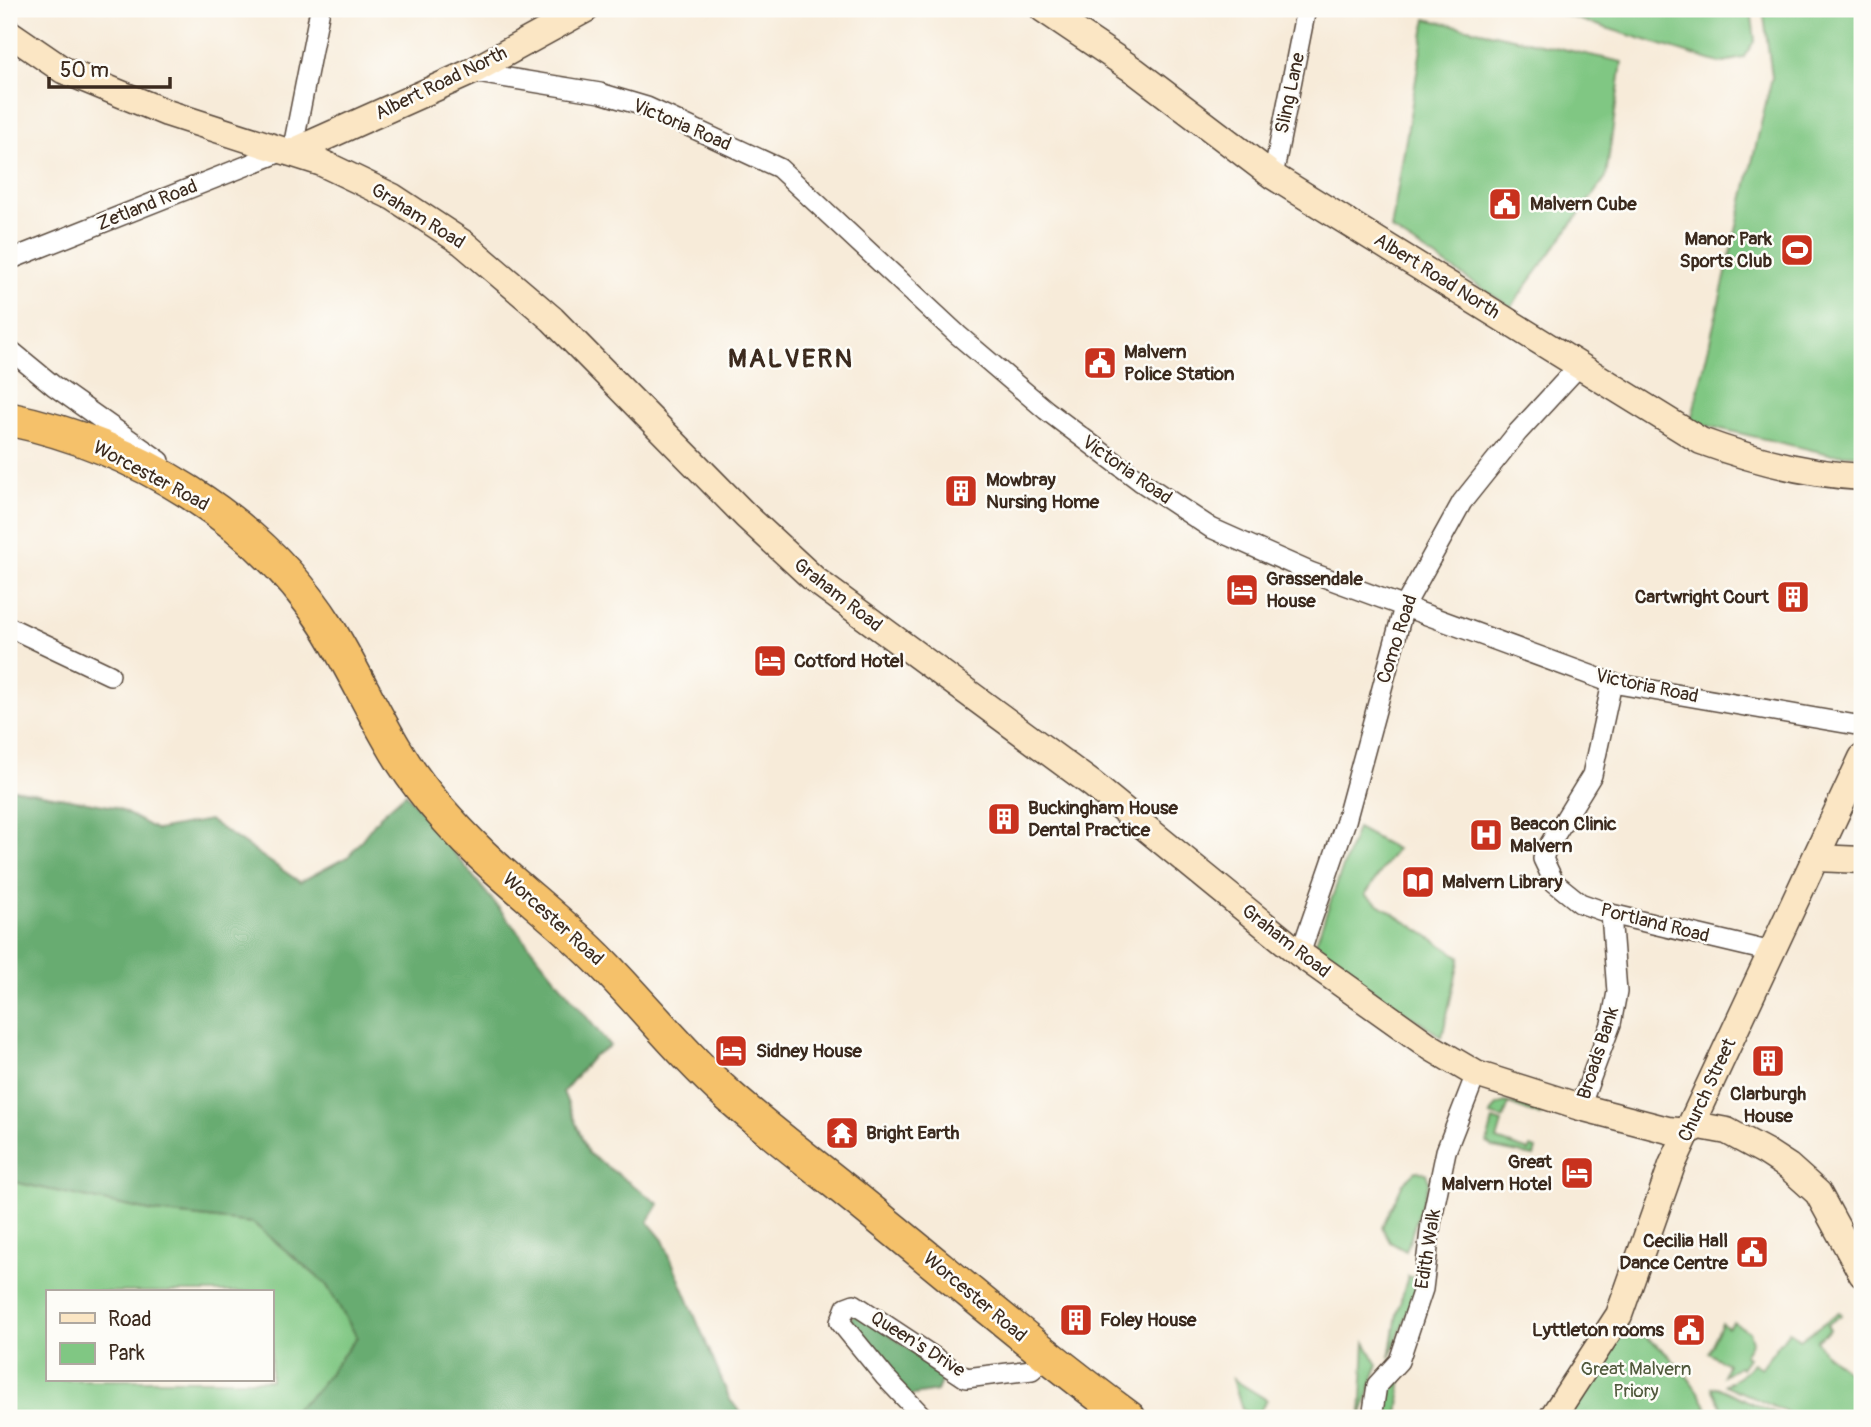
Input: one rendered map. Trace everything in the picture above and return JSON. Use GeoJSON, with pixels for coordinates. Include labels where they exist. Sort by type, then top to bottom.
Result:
{"type":"FeatureCollection","features":[{"type":"Feature","properties":{"kind":"highway","name":"Worcester Road"},"geometry":{"type":"LineString","coordinates":[[9,419],[86,442],[182,488],[240,529],[283,568],[302,591],[329,629],[395,750],[420,788],[466,839],[603,964],[675,1044],[727,1094],[1046,1356],[1129,1418]]}},
{"type":"Feature","properties":{"kind":"street"},"geometry":{"type":"LineString","coordinates":[[289,151],[320,9]]}},
{"type":"Feature","properties":{"kind":"street","name":"Albert Road North"},"geometry":{"type":"LineString","coordinates":[[289,151],[471,72],[586,9]]}},
{"type":"Feature","properties":{"kind":"street","name":"Albert Road North"},"geometry":{"type":"LineString","coordinates":[[1043,9],[1124,64],[1273,176],[1701,441],[1759,461],[1805,471],[1862,477]]}},
{"type":"Feature","properties":{"kind":"street","name":"Sling Lane"},"geometry":{"type":"LineString","coordinates":[[1273,176],[1306,9]]}},
{"type":"Feature","properties":{"kind":"street","name":"Graham Road"},"geometry":{"type":"LineString","coordinates":[[9,33],[75,75],[167,113],[289,151],[393,197],[463,243],[552,318],[746,516],[815,580],[1093,783],[1300,954],[1432,1048],[1476,1074],[1580,1107],[1687,1132],[1700,1126],[1727,1130],[1789,1167],[1818,1193],[1862,1275]]}},
{"type":"Feature","properties":{"kind":"street","name":"Victoria Road"},"geometry":{"type":"LineString","coordinates":[[471,72],[600,93],[647,107],[779,168],[958,335],[1068,428],[1140,481],[1211,528],[1310,572],[1612,683],[1862,726]]}},
{"type":"Feature","properties":{"kind":"street","name":"Zetland Road"},"geometry":{"type":"LineString","coordinates":[[9,260],[289,151]]}},
{"type":"Feature","properties":{"kind":"street"},"geometry":{"type":"LineString","coordinates":[[9,349],[54,386],[153,455],[175,474],[182,488]]}},
{"type":"Feature","properties":{"kind":"street","name":"Como Road"},"geometry":{"type":"LineString","coordinates":[[1300,954],[1346,821],[1404,607],[1462,502],[1518,432],[1578,367]]}},
{"type":"Feature","properties":{"kind":"street"},"geometry":{"type":"LineString","coordinates":[[9,627],[110,674]]}},
{"type":"Feature","properties":{"kind":"street","name":"Portland Road"},"geometry":{"type":"LineString","coordinates":[[1612,683],[1592,775],[1543,859],[1554,882],[1563,892],[1580,903],[1611,914],[1772,952]]}},
{"type":"Feature","properties":{"kind":"street","name":"Church Street"},"geometry":{"type":"LineString","coordinates":[[1552,1418],[1619,1315],[1687,1132],[1862,758]]}},
{"type":"Feature","properties":{"kind":"street"},"geometry":{"type":"LineString","coordinates":[[1816,858],[1862,860]]}},
{"type":"Feature","properties":{"kind":"street","name":"Broads Bank"},"geometry":{"type":"LineString","coordinates":[[1580,1107],[1611,1024],[1617,992],[1611,914]]}},
{"type":"Feature","properties":{"kind":"street","name":"Edith Walk"},"geometry":{"type":"LineString","coordinates":[[1373,1418],[1377,1385],[1399,1361],[1420,1299],[1446,1151],[1476,1074]]}},
{"type":"Feature","properties":{"kind":"street","name":"Queen's Drive"},"geometry":{"type":"LineString","coordinates":[[924,1418],[885,1377],[841,1322],[846,1307],[854,1304],[967,1378],[1032,1370],[1046,1356]]}},
{"type":"Feature","properties":{"kind":"green space"},"geometry":{"type":"Polygon","coordinates":[[[1545,9],[1751,9],[1755,40],[1743,58],[1719,63],[1545,9]]]}},
{"type":"Feature","properties":{"kind":"green space","name":"Manor Park Sports Club"},"geometry":{"type":"Polygon","coordinates":[[[1763,9],[1862,9],[1862,455],[1829,454],[1691,422],[1772,77],[1763,9]]]}},
{"type":"Feature","properties":{"kind":"green space"},"geometry":{"type":"Polygon","coordinates":[[[1426,19],[1622,62],[1606,177],[1511,307],[1391,229],[1426,19]]]}},
{"type":"Feature","properties":{"kind":"green space"},"geometry":{"type":"Polygon","coordinates":[[[9,788],[115,807],[157,830],[209,820],[300,882],[349,856],[380,816],[406,793],[610,1046],[593,1056],[563,1092],[588,1153],[659,1204],[648,1222],[663,1240],[730,1400],[746,1418],[285,1418],[315,1392],[357,1337],[326,1284],[253,1223],[154,1212],[9,1181],[9,788]]]}},
{"type":"Feature","properties":{"kind":"green space"},"geometry":{"type":"Polygon","coordinates":[[[1357,828],[1396,849],[1365,895],[1460,957],[1442,1037],[1313,950],[1357,828]]]}},
{"type":"Feature","properties":{"kind":"green space"},"geometry":{"type":"Polygon","coordinates":[[[1505,1102],[1542,1109],[1540,1116],[1509,1104],[1503,1119],[1490,1115],[1497,1105],[1505,1102]]]}},
{"type":"Feature","properties":{"kind":"green space"},"geometry":{"type":"Polygon","coordinates":[[[1493,1120],[1502,1123],[1497,1140],[1529,1151],[1531,1147],[1536,1149],[1534,1156],[1493,1148],[1487,1143],[1493,1120]]]}},
{"type":"Feature","properties":{"kind":"green space"},"geometry":{"type":"Polygon","coordinates":[[[1416,1171],[1426,1173],[1429,1182],[1406,1251],[1390,1242],[1382,1227],[1403,1183],[1416,1171]]]}},
{"type":"Feature","properties":{"kind":"green space"},"geometry":{"type":"Polygon","coordinates":[[[9,1181],[154,1212],[253,1223],[326,1284],[357,1337],[315,1392],[285,1418],[9,1418],[9,1181]]]}},
{"type":"Feature","properties":{"kind":"green space"},"geometry":{"type":"Polygon","coordinates":[[[1408,1276],[1420,1280],[1390,1358],[1397,1314],[1408,1276]]]}},
{"type":"Feature","properties":{"kind":"green space"},"geometry":{"type":"Polygon","coordinates":[[[857,1310],[944,1375],[937,1391],[908,1396],[848,1323],[857,1310]]]}},
{"type":"Feature","properties":{"kind":"green space"},"geometry":{"type":"Polygon","coordinates":[[[1839,1312],[1841,1315],[1827,1325],[1830,1330],[1816,1340],[1826,1354],[1862,1383],[1862,1418],[1799,1418],[1725,1385],[1739,1377],[1753,1363],[1761,1368],[1789,1331],[1800,1340],[1839,1312]]]}},
{"type":"Feature","properties":{"kind":"green space"},"geometry":{"type":"Polygon","coordinates":[[[1734,1322],[1749,1332],[1752,1342],[1744,1355],[1748,1358],[1741,1368],[1739,1366],[1723,1376],[1727,1364],[1708,1353],[1722,1323],[1728,1328],[1734,1322]]]}},
{"type":"Feature","properties":{"kind":"green space","name":"Great Malvern Priory"},"geometry":{"type":"Polygon","coordinates":[[[1632,1328],[1656,1345],[1679,1367],[1698,1392],[1711,1418],[1566,1418],[1625,1329],[1632,1328]]]}},
{"type":"Feature","properties":{"kind":"green space"},"geometry":{"type":"Polygon","coordinates":[[[1365,1342],[1378,1365],[1361,1417],[1365,1342]]]}},
{"type":"Feature","properties":{"kind":"green space"},"geometry":{"type":"Polygon","coordinates":[[[1399,1372],[1402,1373],[1398,1418],[1378,1415],[1384,1391],[1399,1372]]]}},
{"type":"Feature","properties":{"kind":"green space"},"geometry":{"type":"Polygon","coordinates":[[[1233,1379],[1267,1400],[1255,1418],[1242,1409],[1233,1379]]]}},
{"type":"Feature","properties":{"kind":"green space"},"geometry":{"type":"Polygon","coordinates":[[[1717,1387],[1786,1418],[1727,1418],[1712,1388],[1717,1387]]]}},
{"type":"Feature","properties":{"kind":"place","name":"Malvern Cube"},"geometry":{"type":"Point","coordinates":[1505,204]}},
{"type":"Feature","properties":{"kind":"place","name":"Manor Park Sports Club"},"geometry":{"type":"Point","coordinates":[1797,250]}},
{"type":"Feature","properties":{"kind":"place","name":"Malvern Police Station"},"geometry":{"type":"Point","coordinates":[1100,363]}},
{"type":"Feature","properties":{"kind":"place","name":"Mowbray Nursing Home"},"geometry":{"type":"Point","coordinates":[961,491]}},
{"type":"Feature","properties":{"kind":"place","name":"Grassendale House"},"geometry":{"type":"Point","coordinates":[1242,590]}},
{"type":"Feature","properties":{"kind":"place","name":"Cartwright Court"},"geometry":{"type":"Point","coordinates":[1793,597]}},
{"type":"Feature","properties":{"kind":"place","name":"Cotford Hotel"},"geometry":{"type":"Point","coordinates":[770,661]}},
{"type":"Feature","properties":{"kind":"place","name":"Buckingham House Dental Practice"},"geometry":{"type":"Point","coordinates":[1004,819]}},
{"type":"Feature","properties":{"kind":"place","name":"Beacon Clinic Malvern"},"geometry":{"type":"Point","coordinates":[1486,835]}},
{"type":"Feature","properties":{"kind":"place","name":"Malvern Library"},"geometry":{"type":"Point","coordinates":[1418,882]}},
{"type":"Feature","properties":{"kind":"place","name":"Sidney House"},"geometry":{"type":"Point","coordinates":[731,1051]}},
{"type":"Feature","properties":{"kind":"place","name":"Clarburgh House"},"geometry":{"type":"Point","coordinates":[1768,1061]}},
{"type":"Feature","properties":{"kind":"place","name":"Bright Earth"},"geometry":{"type":"Point","coordinates":[842,1133]}},
{"type":"Feature","properties":{"kind":"place","name":"Great Malvern Hotel"},"geometry":{"type":"Point","coordinates":[1577,1173]}},
{"type":"Feature","properties":{"kind":"place","name":"Cecilia Hall Dance Centre"},"geometry":{"type":"Point","coordinates":[1752,1252]}},
{"type":"Feature","properties":{"kind":"place","name":"Foley House"},"geometry":{"type":"Point","coordinates":[1076,1320]}},
{"type":"Feature","properties":{"kind":"place","name":"Lyttleton rooms"},"geometry":{"type":"Point","coordinates":[1689,1330]}},
{"type":"Feature","properties":{"kind":"district","name":"MALVERN"},"geometry":{"type":"Point","coordinates":[791,359]}}]}
